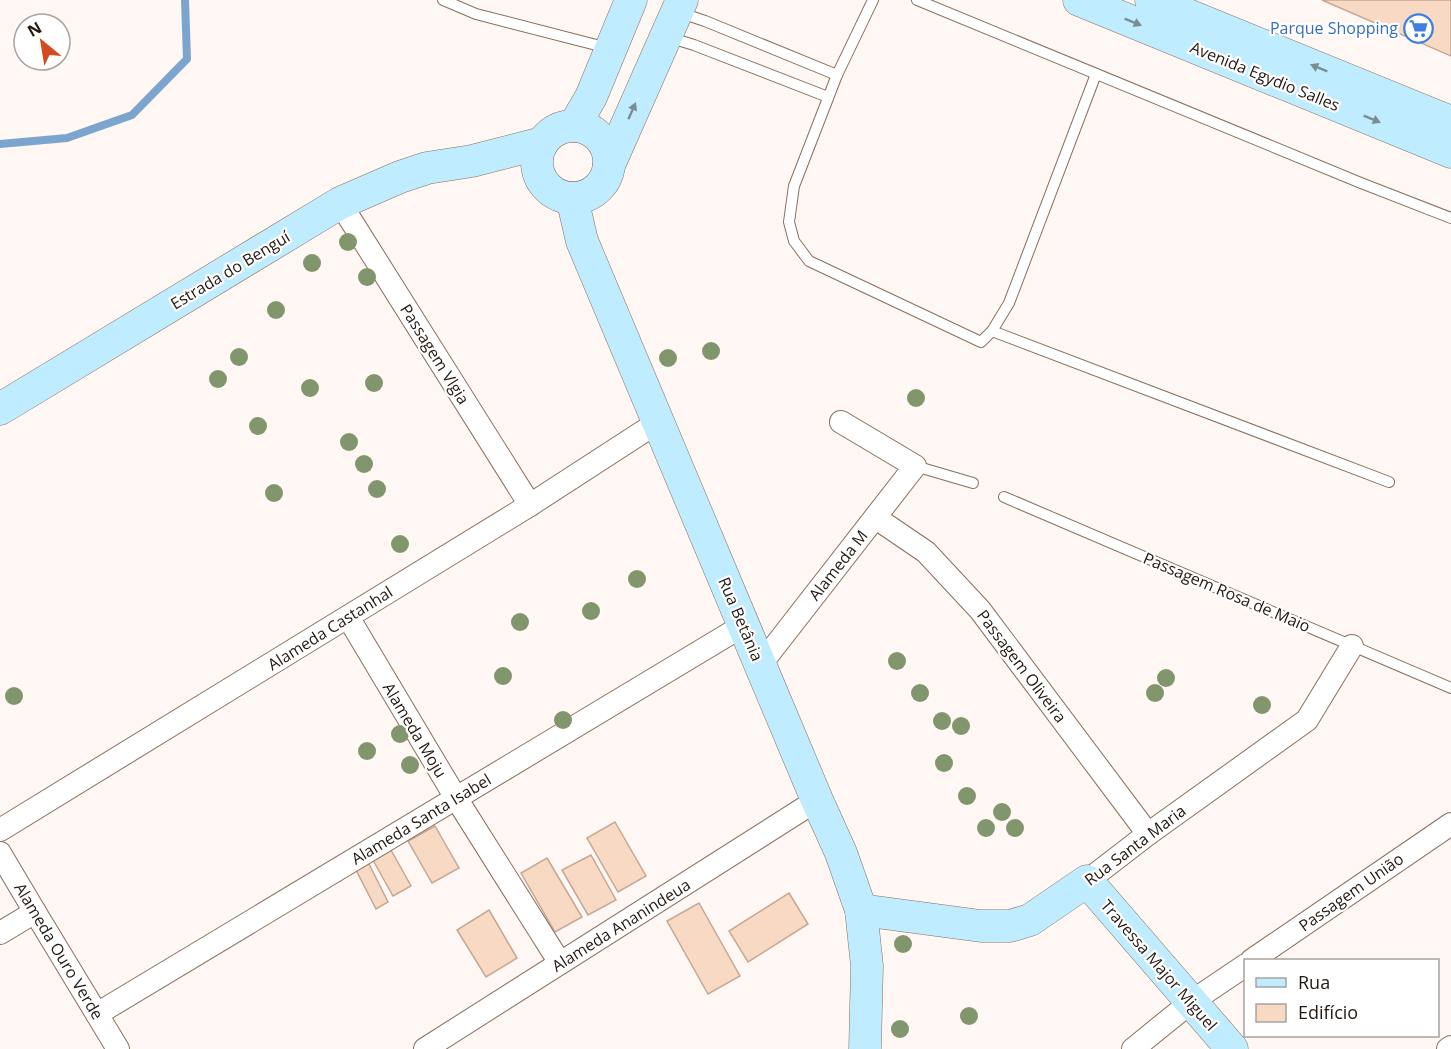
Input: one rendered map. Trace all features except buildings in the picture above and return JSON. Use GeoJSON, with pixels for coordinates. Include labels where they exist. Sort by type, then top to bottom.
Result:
{"type":"FeatureCollection","features":[{"type":"Feature","properties":{"kind":"street"},"geometry":{"type":"LineString","coordinates":[[574,126],[591,97],[631,0]]}},
{"type":"Feature","properties":{"kind":"street","name":"Avenida Egydio Salles"},"geometry":{"type":"LineString","coordinates":[[1079,0],[1451,152]]}},
{"type":"Feature","properties":{"kind":"street","name":"Avenida Egydio Salles"},"geometry":{"type":"LineString","coordinates":[[1152,0],[1451,122]]}},
{"type":"Feature","properties":{"kind":"street"},"geometry":{"type":"LineString","coordinates":[[609,165],[608,154],[596,134],[574,126],[561,128],[542,143],[537,166],[540,178],[557,194],[580,198],[600,186],[675,16]]}},
{"type":"Feature","properties":{"kind":"street","name":"Estrada do Benguí"},"geometry":{"type":"LineString","coordinates":[[0,409],[340,203],[427,168],[472,161],[542,143]]}},
{"type":"Feature","properties":{"kind":"street","name":"Estrada do Benguí"},"geometry":{"type":"LineString","coordinates":[[472,161],[540,178]]}},
{"type":"Feature","properties":{"kind":"street","name":"Rua Betânia"},"geometry":{"type":"LineString","coordinates":[[572,198],[582,241],[817,800],[842,853],[861,910],[867,966],[865,1049]]}},
{"type":"Feature","properties":{"kind":"street","name":"Passagem Vlgia"},"geometry":{"type":"LineString","coordinates":[[340,203],[530,505]]}},
{"type":"Feature","properties":{"kind":"street","name":"Alameda Castanhal"},"geometry":{"type":"LineString","coordinates":[[0,830],[530,505],[658,422]]}},
{"type":"Feature","properties":{"kind":"street"},"geometry":{"type":"LineString","coordinates":[[841,422],[915,466]]}},
{"type":"Feature","properties":{"kind":"street","name":"Alameda M"},"geometry":{"type":"LineString","coordinates":[[761,664],[915,466]]}},
{"type":"Feature","properties":{"kind":"street","name":"Passagem Oliveira"},"geometry":{"type":"LineString","coordinates":[[876,518],[926,552],[980,610],[1148,834]]}},
{"type":"Feature","properties":{"kind":"street","name":"Alameda Moju"},"geometry":{"type":"LineString","coordinates":[[348,617],[456,798],[560,963]]}},
{"type":"Feature","properties":{"kind":"street","name":"Alameda Santa Isabel"},"geometry":{"type":"LineString","coordinates":[[97,1014],[744,625]]}},
{"type":"Feature","properties":{"kind":"street","name":"Rua Santa Maria"},"geometry":{"type":"LineString","coordinates":[[861,910],[981,926],[1010,926],[1030,920],[1307,720],[1352,646]]}},
{"type":"Feature","properties":{"kind":"street","name":"Alameda Ananindeua"},"geometry":{"type":"LineString","coordinates":[[425,1049],[817,800]]}},
{"type":"Feature","properties":{"kind":"street","name":"Passagem União"},"geometry":{"type":"LineString","coordinates":[[1253,959],[1451,824]]}},
{"type":"Feature","properties":{"kind":"street","name":"Alameda Ouro Verde"},"geometry":{"type":"LineString","coordinates":[[0,853],[118,1049]]}},
{"type":"Feature","properties":{"kind":"street","name":"Travessa Major Miguel"},"geometry":{"type":"LineString","coordinates":[[1087,881],[1232,1049]]}},
{"type":"Feature","properties":{"kind":"street"},"geometry":{"type":"LineString","coordinates":[[0,933],[34,912]]}},
{"type":"Feature","properties":{"kind":"street"},"geometry":{"type":"LineString","coordinates":[[1133,1049],[1191,1002],[1244,966]]}},
{"type":"Feature","properties":{"kind":"lane"},"geometry":{"type":"LineString","coordinates":[[443,0],[476,14],[612,49]]}},
{"type":"Feature","properties":{"kind":"lane"},"geometry":{"type":"LineString","coordinates":[[873,0],[837,75],[794,186],[789,222],[794,241],[809,261],[981,342],[992,331],[1009,303],[1096,74]]}},
{"type":"Feature","properties":{"kind":"lane"},"geometry":{"type":"LineString","coordinates":[[917,0],[1451,218]]}},
{"type":"Feature","properties":{"kind":"lane"},"geometry":{"type":"LineString","coordinates":[[675,16],[705,21],[837,75]]}},
{"type":"Feature","properties":{"kind":"lane"},"geometry":{"type":"LineString","coordinates":[[675,16],[694,45],[828,97]]}},
{"type":"Feature","properties":{"kind":"lane"},"geometry":{"type":"LineString","coordinates":[[992,331],[1389,482]]}},
{"type":"Feature","properties":{"kind":"lane"},"geometry":{"type":"LineString","coordinates":[[915,466],[973,483]]}},
{"type":"Feature","properties":{"kind":"lane","name":"Passagem Rosa de Maio"},"geometry":{"type":"LineString","coordinates":[[1004,497],[1451,688]]}},
{"type":"Feature","properties":{"kind":"waterway"},"geometry":{"type":"LineString","coordinates":[[0,144],[67,138],[132,115],[187,59],[185,0]]}},
{"type":"Feature","properties":{"kind":"place","name":"Parque Shopping"},"geometry":{"type":"Point","coordinates":[1419,28]}}]}
